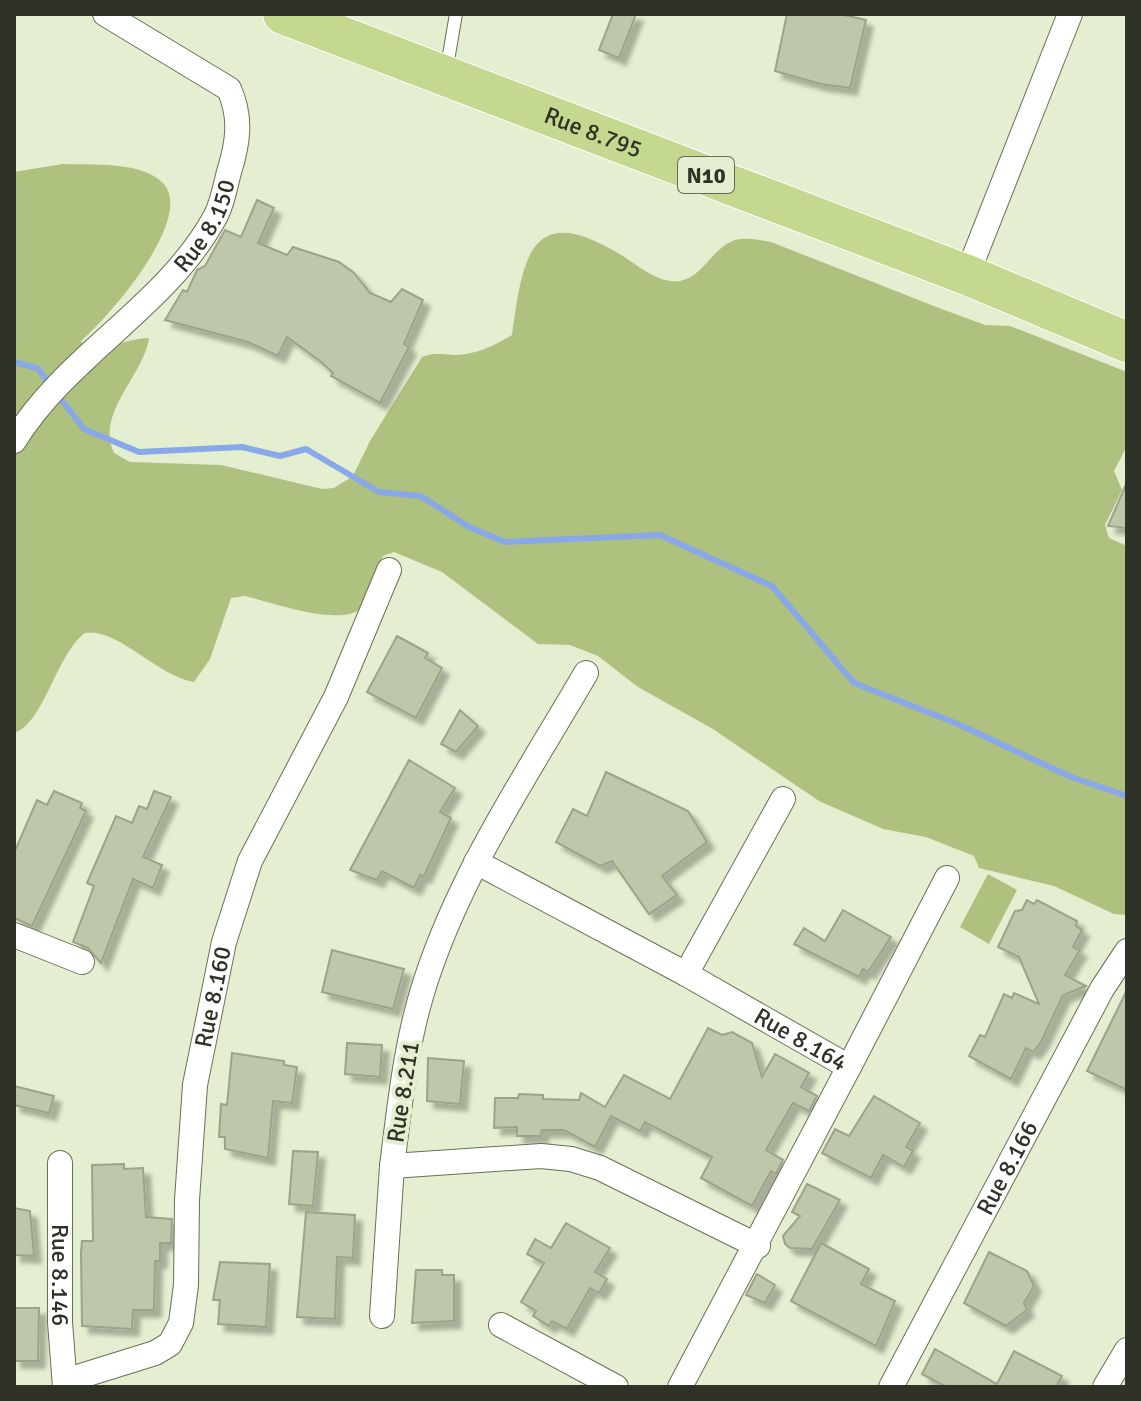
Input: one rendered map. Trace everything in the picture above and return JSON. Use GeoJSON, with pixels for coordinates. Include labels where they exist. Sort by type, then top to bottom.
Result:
{"type":"FeatureCollection","features":[{"type":"Feature","properties":{"kind":"highway","name":"Rue 8.795"},"geometry":{"type":"LineString","coordinates":[[283,14],[348,30],[446,76],[967,275],[1127,342]]}},
{"type":"Feature","properties":{"kind":"street","name":"Rue 8.150"},"geometry":{"type":"LineString","coordinates":[[14,441],[33,410],[169,278],[215,218],[238,141],[237,106],[229,89],[105,14]]}},
{"type":"Feature","properties":{"kind":"street"},"geometry":{"type":"LineString","coordinates":[[967,275],[1070,14]]}},
{"type":"Feature","properties":{"kind":"street","name":"Rue 8.160"},"geometry":{"type":"LineString","coordinates":[[65,1384],[155,1353],[170,1344],[181,1323],[186,1285],[187,1200],[195,1085],[224,942],[250,861],[336,697],[389,570]]}},
{"type":"Feature","properties":{"kind":"street","name":"Rue 8.211"},"geometry":{"type":"LineString","coordinates":[[586,673],[476,862],[448,919],[425,982],[406,1053],[392,1166],[541,1156],[571,1159],[600,1168],[758,1246]]}},
{"type":"Feature","properties":{"kind":"street"},"geometry":{"type":"LineString","coordinates":[[686,974],[783,799]]}},
{"type":"Feature","properties":{"kind":"street","name":"Rue 8.164"},"geometry":{"type":"LineString","coordinates":[[476,862],[686,974],[849,1067],[758,1246],[680,1387]]}},
{"type":"Feature","properties":{"kind":"street"},"geometry":{"type":"LineString","coordinates":[[849,1067],[947,878]]}},
{"type":"Feature","properties":{"kind":"street"},"geometry":{"type":"LineString","coordinates":[[14,935],[82,962]]}},
{"type":"Feature","properties":{"kind":"street","name":"Rue 8.166"},"geometry":{"type":"LineString","coordinates":[[891,1387],[1102,989],[1127,951]]}},
{"type":"Feature","properties":{"kind":"street","name":"Rue 8.146"},"geometry":{"type":"LineString","coordinates":[[60,1163],[60,1322],[65,1384]]}},
{"type":"Feature","properties":{"kind":"street"},"geometry":{"type":"LineString","coordinates":[[382,1316],[392,1166]]}},
{"type":"Feature","properties":{"kind":"street"},"geometry":{"type":"LineString","coordinates":[[501,1325],[616,1387]]}},
{"type":"Feature","properties":{"kind":"street"},"geometry":{"type":"LineString","coordinates":[[1105,1387],[1127,1350]]}},
{"type":"Feature","properties":{"kind":"lane"},"geometry":{"type":"LineString","coordinates":[[446,76],[456,14]]}},
{"type":"Feature","properties":{"kind":"green space"},"geometry":{"type":"Polygon","coordinates":[[[63,164],[116,166],[142,171],[163,183],[170,199],[168,219],[159,242],[144,266],[110,312],[81,341],[86,348],[94,348],[149,338],[111,423],[110,438],[114,453],[130,462],[221,465],[322,489],[334,488],[353,476],[370,441],[422,357],[477,352],[512,335],[521,281],[528,260],[537,244],[550,235],[568,233],[591,239],[651,274],[670,281],[681,281],[698,272],[719,250],[735,240],[771,242],[985,325],[1010,326],[1127,372],[1127,446],[1114,471],[1122,490],[1105,525],[1109,538],[1127,546],[1127,915],[1114,914],[1054,886],[979,868],[974,856],[926,837],[883,829],[819,801],[713,729],[638,687],[598,656],[570,645],[538,644],[442,572],[394,552],[383,556],[368,599],[356,612],[326,615],[245,596],[231,598],[210,659],[194,682],[166,671],[110,637],[85,633],[66,656],[34,717],[14,733],[14,172],[63,164]]]}},
{"type":"Feature","properties":{"kind":"green space"},"geometry":{"type":"Polygon","coordinates":[[[988,874],[1017,890],[989,944],[960,927],[988,874]]]}},
{"type":"Feature","properties":{"kind":"building"},"geometry":{"type":"Polygon","coordinates":[[[613,14],[636,14],[619,58],[599,50],[613,14]]]}},
{"type":"Feature","properties":{"kind":"building"},"geometry":{"type":"Polygon","coordinates":[[[787,14],[840,14],[866,20],[850,88],[821,84],[775,71],[787,14]]]}},
{"type":"Feature","properties":{"kind":"building"},"geometry":{"type":"Polygon","coordinates":[[[257,200],[274,208],[258,243],[287,255],[293,247],[339,262],[354,273],[370,293],[391,302],[402,289],[423,300],[404,344],[409,347],[380,403],[331,376],[333,373],[320,361],[287,337],[278,356],[248,342],[165,320],[183,290],[187,292],[197,270],[205,266],[225,230],[241,237],[257,200]]]}},
{"type":"Feature","properties":{"kind":"building"},"geometry":{"type":"Polygon","coordinates":[[[1127,482],[1127,528],[1108,526],[1127,482]]]}},
{"type":"Feature","properties":{"kind":"building"},"geometry":{"type":"Polygon","coordinates":[[[397,636],[428,653],[425,658],[442,668],[416,718],[367,692],[397,636]]]}},
{"type":"Feature","properties":{"kind":"building"},"geometry":{"type":"Polygon","coordinates":[[[460,710],[478,726],[456,752],[441,744],[460,710]]]}},
{"type":"Feature","properties":{"kind":"building"},"geometry":{"type":"Polygon","coordinates":[[[409,760],[455,788],[440,812],[451,818],[424,876],[420,875],[414,888],[382,871],[377,880],[350,870],[409,760]]]}},
{"type":"Feature","properties":{"kind":"building"},"geometry":{"type":"Polygon","coordinates":[[[606,772],[688,811],[707,842],[662,876],[677,895],[649,914],[612,861],[600,866],[556,842],[573,809],[587,816],[606,772]]]}},
{"type":"Feature","properties":{"kind":"building"},"geometry":{"type":"Polygon","coordinates":[[[54,791],[82,803],[80,808],[86,811],[32,926],[14,918],[14,853],[37,800],[47,805],[54,791]]]}},
{"type":"Feature","properties":{"kind":"building"},"geometry":{"type":"Polygon","coordinates":[[[154,791],[171,797],[143,857],[162,865],[153,888],[133,879],[101,963],[88,948],[73,942],[94,886],[87,883],[116,816],[132,823],[139,806],[147,809],[154,791]]]}},
{"type":"Feature","properties":{"kind":"building"},"geometry":{"type":"Polygon","coordinates":[[[1027,900],[1034,904],[1037,900],[1077,921],[1076,926],[1082,930],[1073,947],[1080,950],[1065,975],[1086,986],[1063,995],[1041,1042],[1033,1052],[1026,1048],[1011,1079],[969,1056],[980,1035],[985,1037],[1004,994],[1012,998],[1014,993],[1039,1004],[1019,957],[998,947],[1015,911],[1022,910],[1027,900]]]}},
{"type":"Feature","properties":{"kind":"building"},"geometry":{"type":"Polygon","coordinates":[[[843,910],[891,937],[868,972],[863,969],[859,977],[794,944],[804,928],[825,941],[843,910]]]}},
{"type":"Feature","properties":{"kind":"building"},"geometry":{"type":"Polygon","coordinates":[[[332,950],[404,969],[393,1009],[322,992],[332,950]]]}},
{"type":"Feature","properties":{"kind":"building"},"geometry":{"type":"Polygon","coordinates":[[[1127,990],[1127,1090],[1087,1071],[1127,990]]]}},
{"type":"Feature","properties":{"kind":"building"},"geometry":{"type":"Polygon","coordinates":[[[708,1028],[722,1035],[732,1032],[752,1043],[762,1077],[775,1054],[809,1073],[801,1087],[817,1096],[809,1111],[793,1103],[766,1150],[783,1160],[776,1174],[771,1171],[752,1206],[701,1178],[712,1157],[645,1122],[640,1131],[611,1116],[595,1147],[564,1130],[542,1130],[541,1136],[517,1136],[517,1127],[494,1128],[495,1098],[518,1098],[519,1094],[543,1095],[543,1099],[579,1100],[581,1093],[605,1107],[624,1075],[670,1099],[708,1028]]]}},
{"type":"Feature","properties":{"kind":"building"},"geometry":{"type":"Polygon","coordinates":[[[347,1043],[382,1045],[380,1077],[345,1074],[347,1043]]]}},
{"type":"Feature","properties":{"kind":"building"},"geometry":{"type":"Polygon","coordinates":[[[232,1053],[284,1061],[284,1065],[297,1067],[292,1103],[273,1101],[268,1158],[225,1149],[225,1137],[219,1137],[221,1104],[227,1105],[232,1053]]]}},
{"type":"Feature","properties":{"kind":"building"},"geometry":{"type":"Polygon","coordinates":[[[428,1058],[464,1061],[460,1104],[427,1101],[428,1058]]]}},
{"type":"Feature","properties":{"kind":"building"},"geometry":{"type":"Polygon","coordinates":[[[14,1086],[54,1096],[49,1113],[14,1105],[14,1086]]]}},
{"type":"Feature","properties":{"kind":"building"},"geometry":{"type":"Polygon","coordinates":[[[874,1096],[920,1123],[906,1147],[913,1151],[904,1167],[883,1155],[871,1178],[822,1153],[835,1129],[849,1136],[874,1096]]]}},
{"type":"Feature","properties":{"kind":"building"},"geometry":{"type":"Polygon","coordinates":[[[293,1151],[318,1152],[313,1206],[289,1204],[293,1151]]]}},
{"type":"Feature","properties":{"kind":"building"},"geometry":{"type":"Polygon","coordinates":[[[124,1164],[124,1169],[143,1168],[146,1217],[172,1219],[171,1243],[160,1243],[160,1261],[155,1261],[154,1310],[133,1310],[132,1329],[82,1326],[82,1241],[93,1241],[92,1165],[124,1164]]]}},
{"type":"Feature","properties":{"kind":"building"},"geometry":{"type":"Polygon","coordinates":[[[807,1184],[840,1200],[812,1249],[790,1248],[783,1236],[800,1216],[792,1212],[807,1184]]]}},
{"type":"Feature","properties":{"kind":"building"},"geometry":{"type":"Polygon","coordinates":[[[14,1208],[30,1211],[34,1256],[14,1255],[14,1208]]]}},
{"type":"Feature","properties":{"kind":"building"},"geometry":{"type":"Polygon","coordinates":[[[306,1212],[355,1215],[353,1258],[337,1257],[335,1319],[297,1317],[306,1212]]]}},
{"type":"Feature","properties":{"kind":"building"},"geometry":{"type":"Polygon","coordinates":[[[566,1223],[610,1248],[595,1272],[607,1279],[599,1293],[590,1288],[567,1329],[552,1321],[549,1326],[533,1316],[536,1311],[521,1302],[544,1263],[527,1254],[535,1239],[551,1248],[566,1223]]]}},
{"type":"Feature","properties":{"kind":"building"},"geometry":{"type":"Polygon","coordinates":[[[821,1243],[869,1269],[861,1284],[895,1301],[876,1346],[791,1301],[821,1243]]]}},
{"type":"Feature","properties":{"kind":"building"},"geometry":{"type":"Polygon","coordinates":[[[989,1252],[1027,1271],[1034,1286],[1024,1303],[1027,1310],[1006,1326],[964,1303],[989,1252]]]}},
{"type":"Feature","properties":{"kind":"building"},"geometry":{"type":"Polygon","coordinates":[[[220,1262],[270,1264],[266,1327],[218,1324],[220,1300],[213,1300],[220,1262]]]}},
{"type":"Feature","properties":{"kind":"building"},"geometry":{"type":"Polygon","coordinates":[[[416,1270],[442,1270],[442,1275],[454,1275],[454,1321],[412,1323],[416,1270]]]}},
{"type":"Feature","properties":{"kind":"building"},"geometry":{"type":"Polygon","coordinates":[[[757,1274],[775,1285],[765,1303],[746,1295],[757,1274]]]}},
{"type":"Feature","properties":{"kind":"building"},"geometry":{"type":"Polygon","coordinates":[[[14,1308],[39,1308],[38,1361],[14,1361],[14,1308]]]}},
{"type":"Feature","properties":{"kind":"building"},"geometry":{"type":"Polygon","coordinates":[[[935,1349],[997,1384],[1014,1351],[1062,1376],[1056,1387],[946,1387],[922,1374],[935,1349]]]}},
{"type":"Feature","properties":{"kind":"waterway"},"geometry":{"type":"LineString","coordinates":[[14,362],[37,368],[50,384]]}},
{"type":"Feature","properties":{"kind":"waterway"},"geometry":{"type":"LineString","coordinates":[[56,393],[84,429],[139,452],[242,447],[280,456],[306,449],[379,492],[421,496],[469,527],[505,542],[660,535],[772,586],[854,683],[958,724],[1071,777],[1127,796]]}}]}
